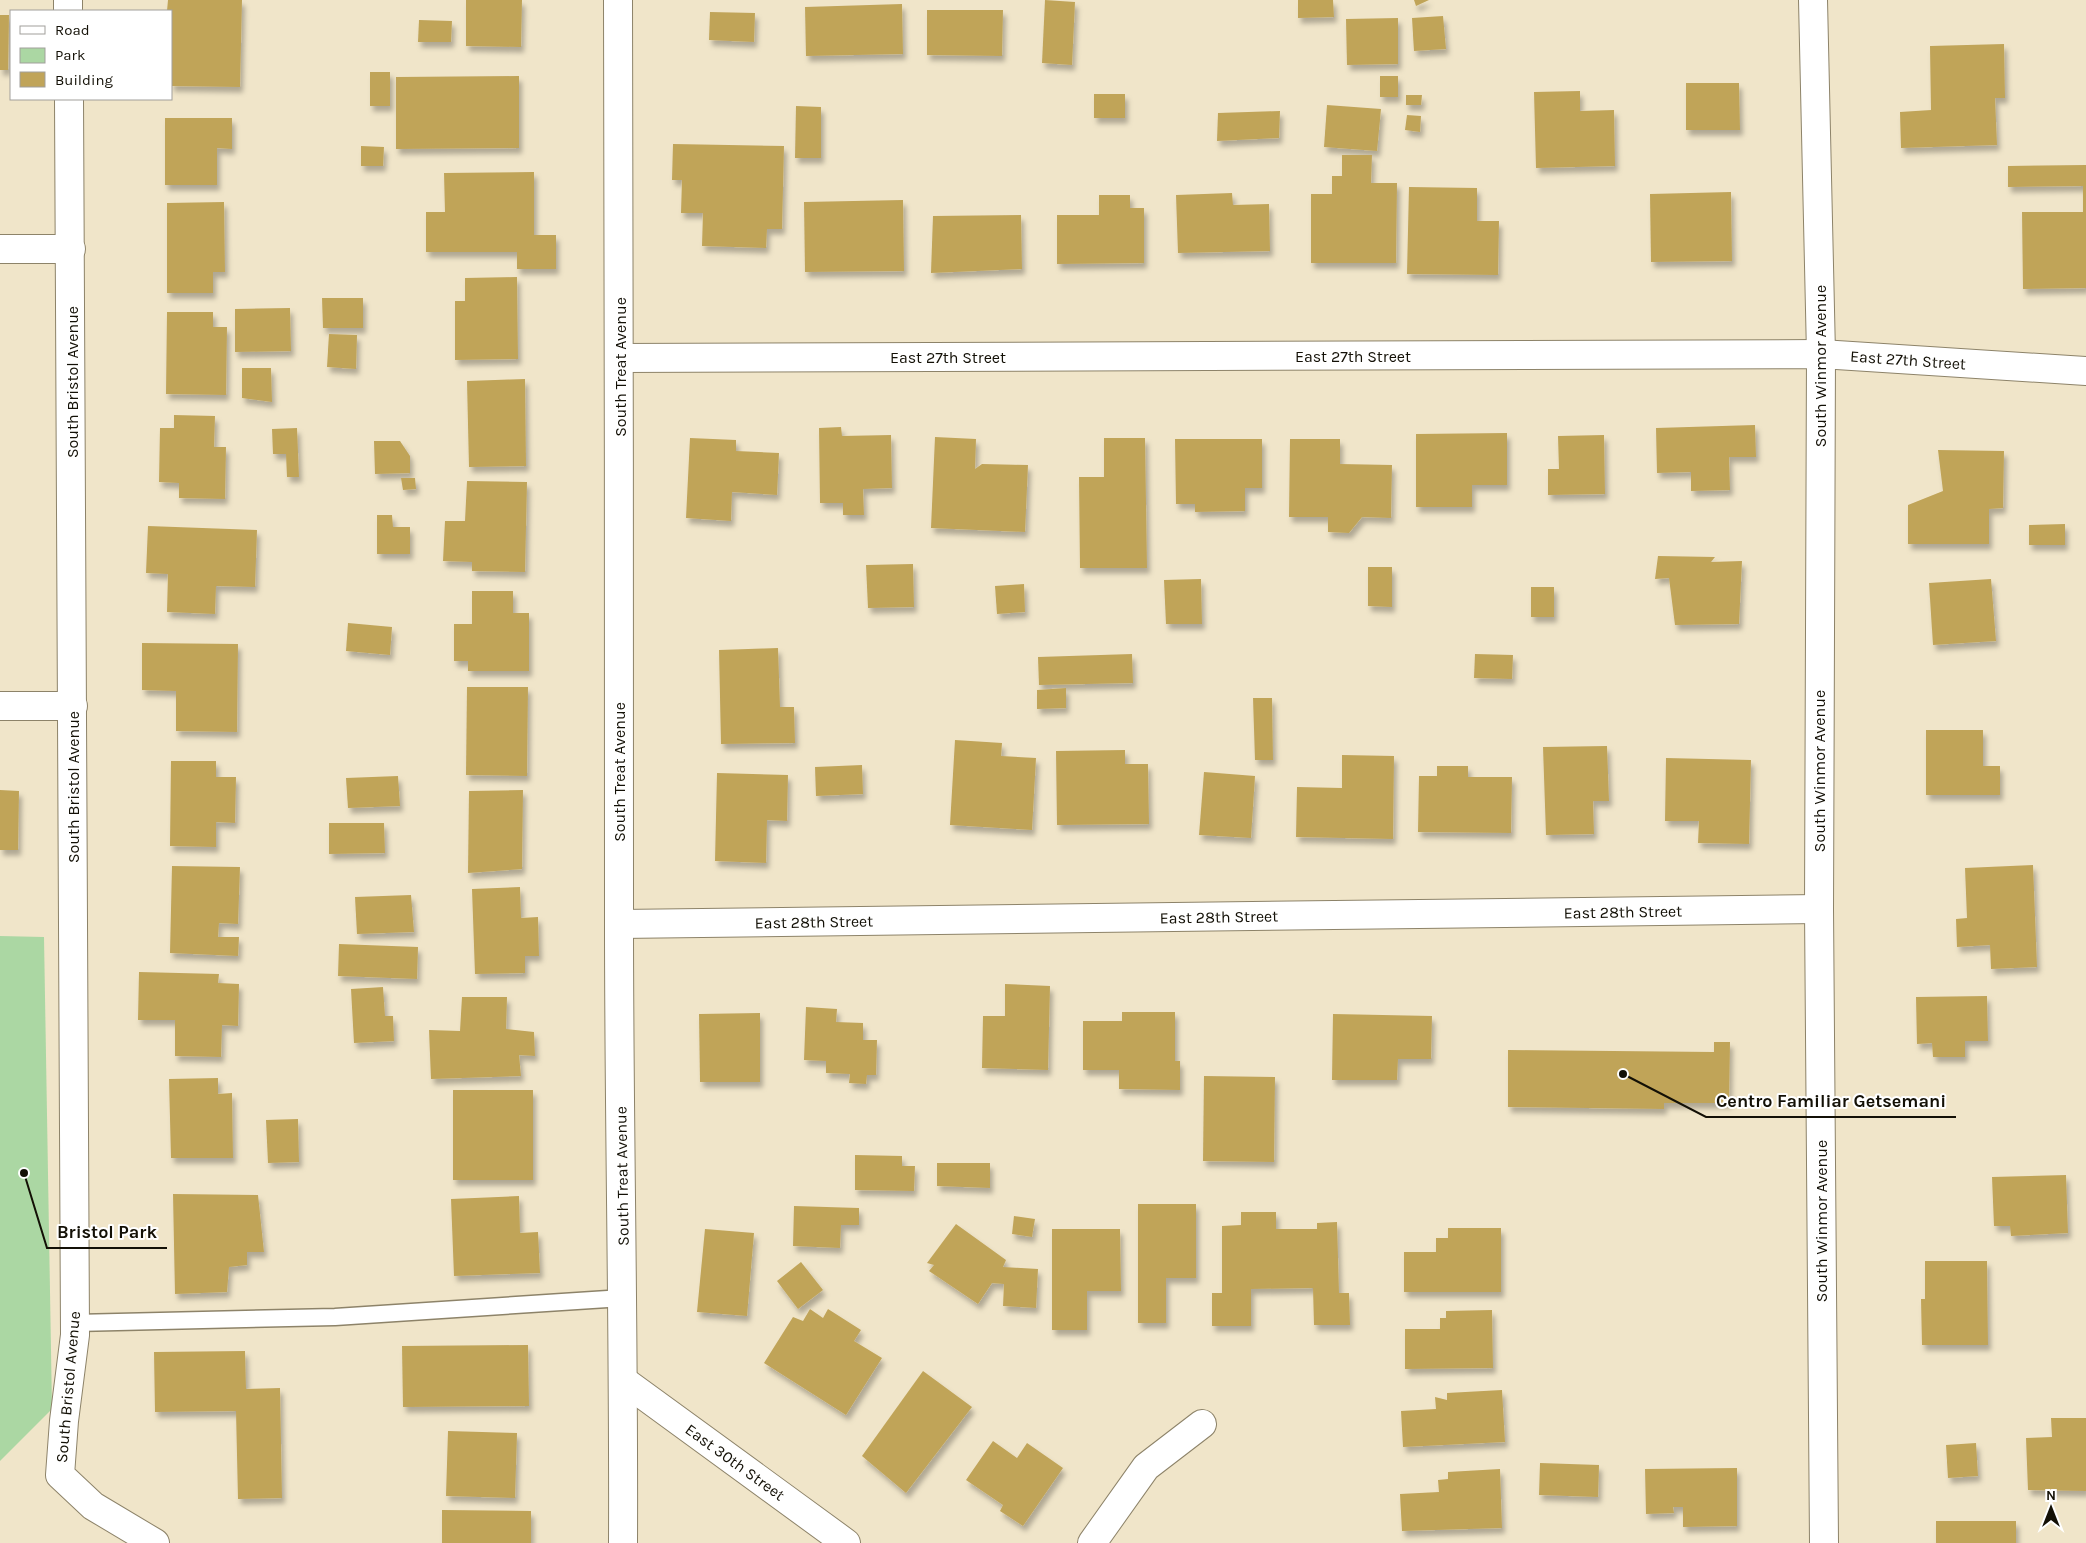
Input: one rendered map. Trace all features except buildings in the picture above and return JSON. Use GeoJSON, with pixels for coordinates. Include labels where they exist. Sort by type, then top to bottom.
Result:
{"type":"FeatureCollection","features":[{"type":"Feature","properties":{"kind":"street","name":"South Treat Avenue"},"geometry":{"type":"LineString","coordinates":[[618,0],[620,358],[618,924],[624,1381],[623,1543]]}},
{"type":"Feature","properties":{"kind":"street","name":"South Winmor Avenue"},"geometry":{"type":"LineString","coordinates":[[1813,0],[1820,354],[1818,909],[1824,1543]]}},
{"type":"Feature","properties":{"kind":"street","name":"South Bristol Avenue"},"geometry":{"type":"LineString","coordinates":[[69,100],[75,1323],[60,1475],[92,1506],[155,1543]]}},
{"type":"Feature","properties":{"kind":"street"},"geometry":{"type":"LineString","coordinates":[[0,249],[71,249]]}},
{"type":"Feature","properties":{"kind":"street","name":"East 27th Street"},"geometry":{"type":"LineString","coordinates":[[620,358],[1820,354],[2086,372]]}},
{"type":"Feature","properties":{"kind":"street"},"geometry":{"type":"LineString","coordinates":[[0,706],[73,706]]}},
{"type":"Feature","properties":{"kind":"street","name":"East 28th Street"},"geometry":{"type":"LineString","coordinates":[[618,924],[1818,909]]}},
{"type":"Feature","properties":{"kind":"street","name":"East 30th Street"},"geometry":{"type":"LineString","coordinates":[[624,1381],[846,1543]]}},
{"type":"Feature","properties":{"kind":"street"},"geometry":{"type":"LineString","coordinates":[[1092,1543],[1146,1466],[1202,1424]]}},
{"type":"Feature","properties":{"kind":"lane"},"geometry":{"type":"LineString","coordinates":[[75,1323],[335,1317],[623,1298]]}},
{"type":"Feature","properties":{"kind":"green space"},"geometry":{"type":"Polygon","coordinates":[[[0,936],[44,937],[52,1409],[0,1461],[0,936]]]}},
{"type":"Feature","properties":{"kind":"place","name":"Centro Familiar Getsemani"},"geometry":{"type":"Point","coordinates":[1623,1074]}},
{"type":"Feature","properties":{"kind":"place","name":"Bristol Park"},"geometry":{"type":"Point","coordinates":[24,1173]}}]}
